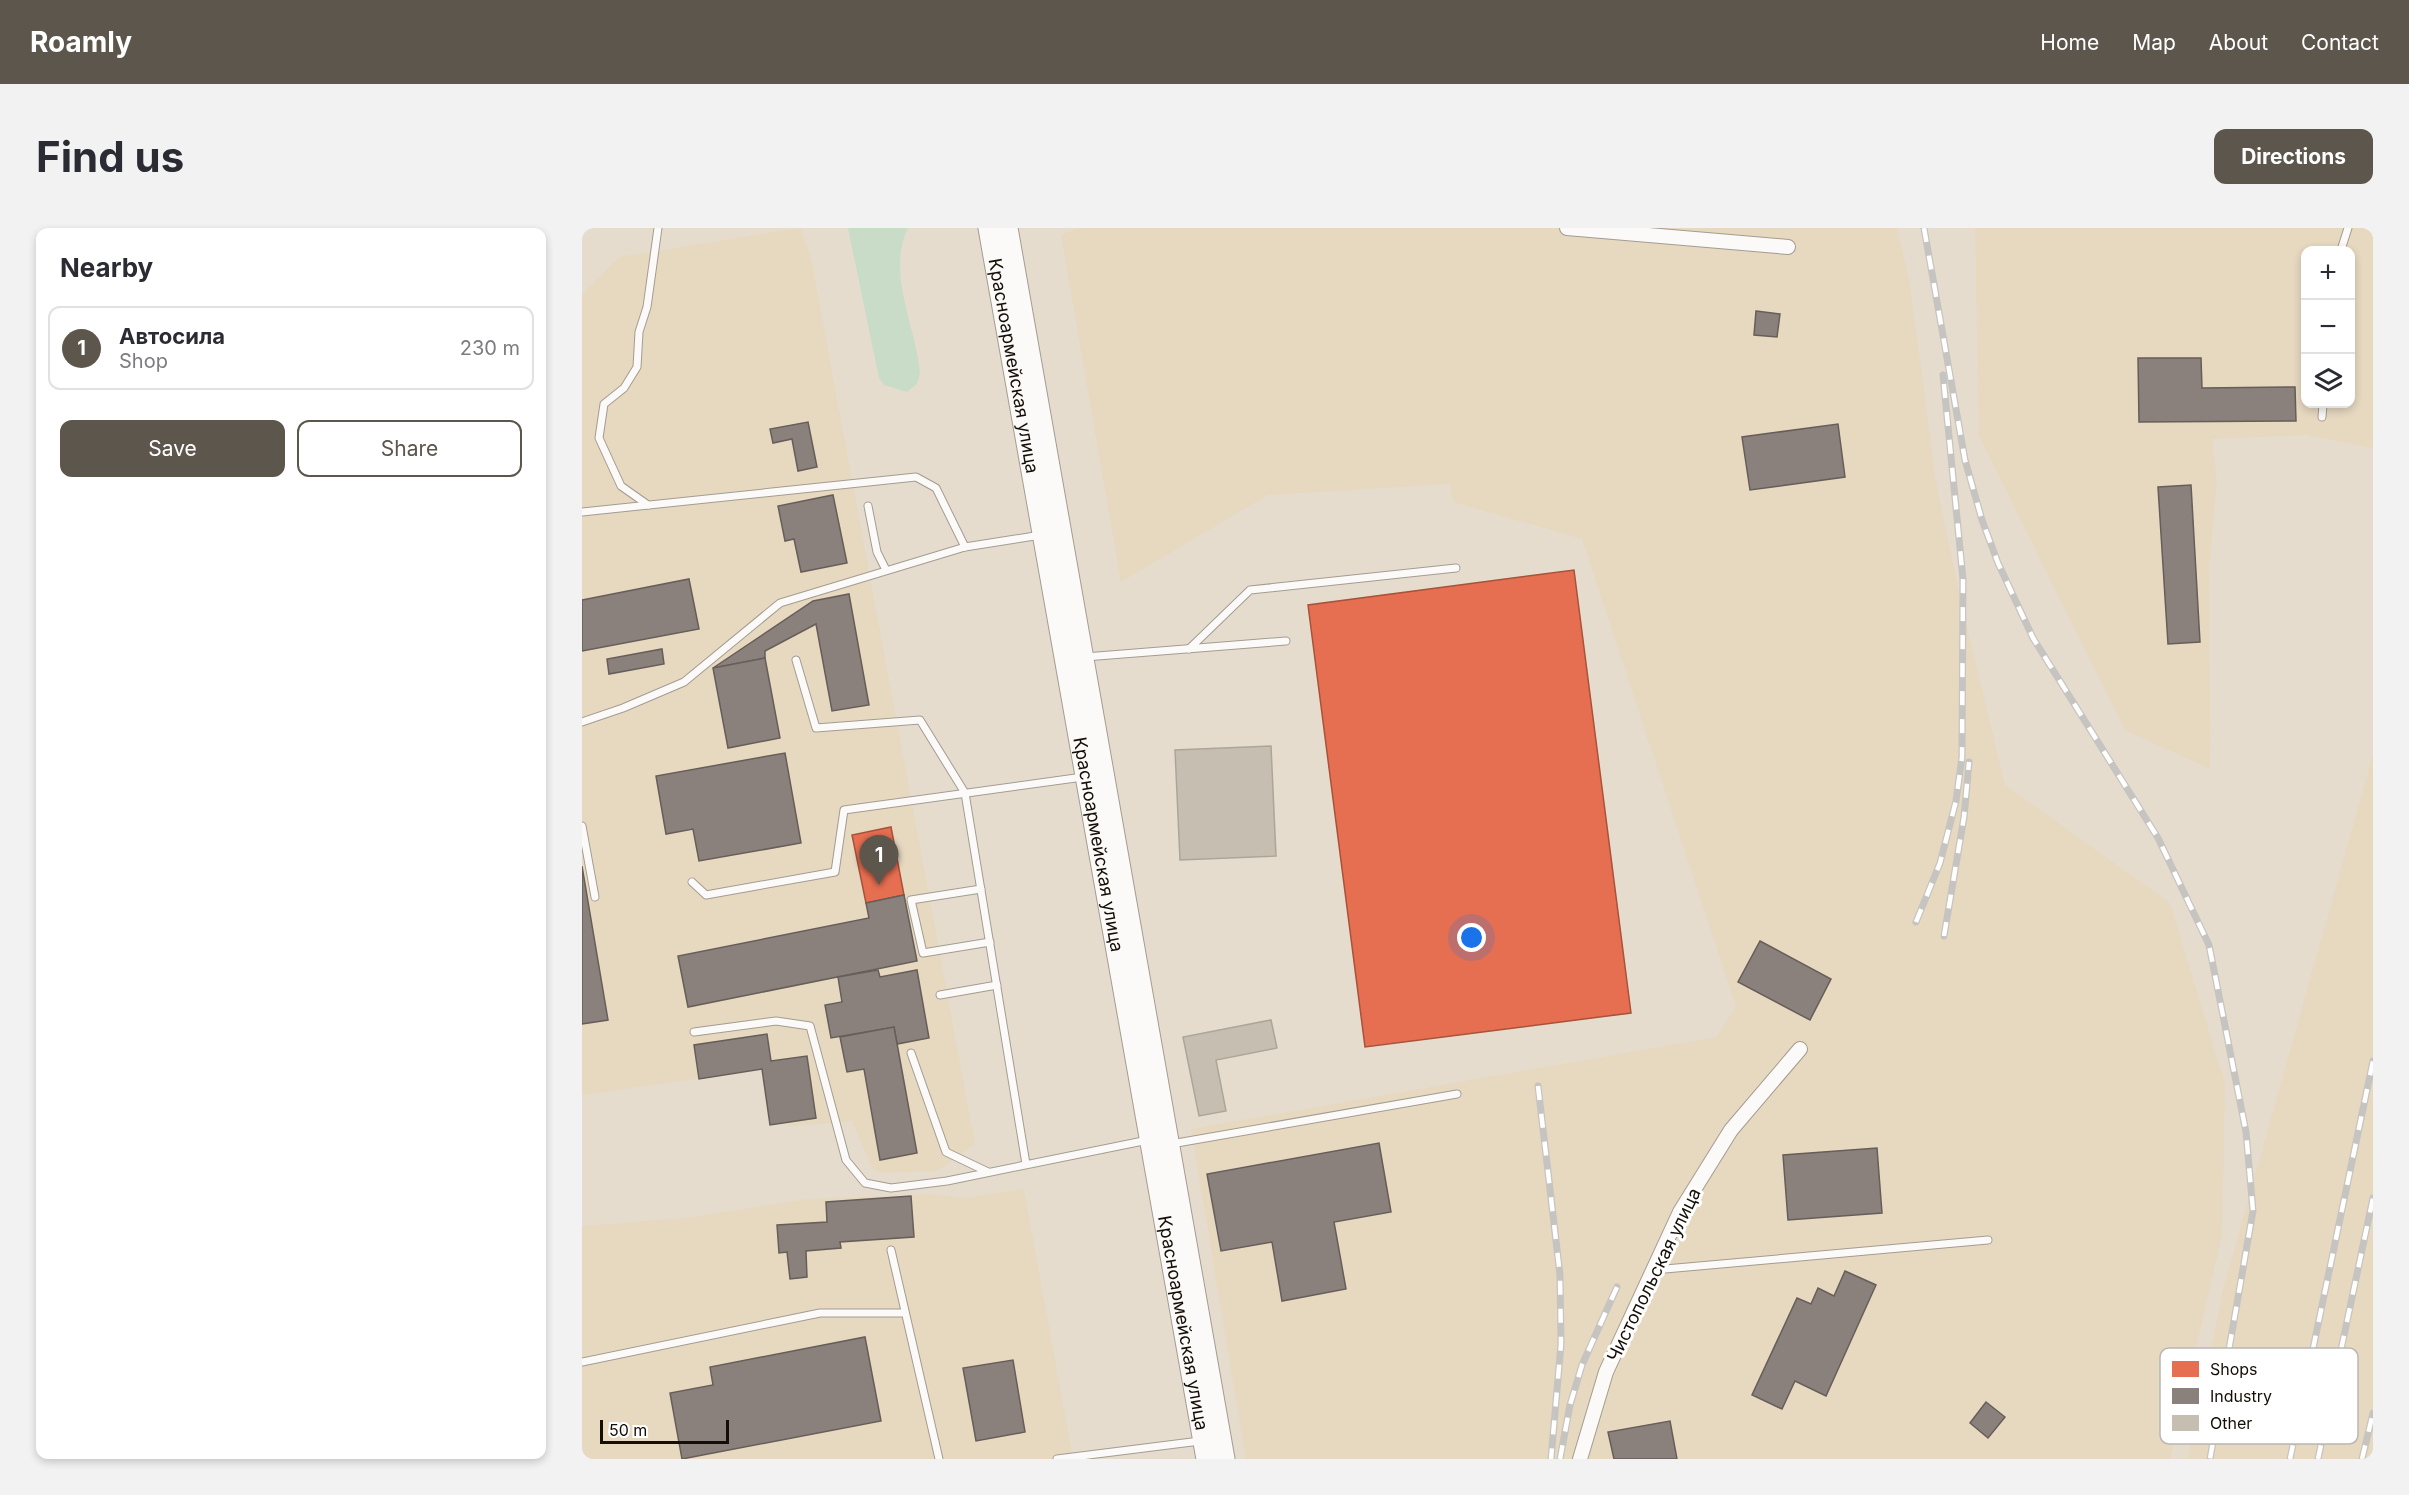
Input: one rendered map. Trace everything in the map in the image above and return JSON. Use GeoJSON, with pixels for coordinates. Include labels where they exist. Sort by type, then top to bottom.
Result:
{"type":"FeatureCollection","features":[{"type":"Feature","properties":{"kind":"main road","name":"Красноармейская улица"},"geometry":{"type":"LineString","coordinates":[[989,228],[1086,777],[1160,1142]]}},
{"type":"Feature","properties":{"kind":"main road","name":"Красноармейская улица"},"geometry":{"type":"LineString","coordinates":[[1007,228],[1083,657],[1160,1142],[1214,1449]]}},
{"type":"Feature","properties":{"kind":"street"},"geometry":{"type":"LineString","coordinates":[[1567,228],[1788,247]]}},
{"type":"Feature","properties":{"kind":"street","name":"Чистопольская улица"},"geometry":{"type":"LineString","coordinates":[[1580,1459],[1606,1372],[1680,1212],[1731,1130],[1800,1049]]}},
{"type":"Feature","properties":{"kind":"lane"},"geometry":{"type":"LineString","coordinates":[[648,505],[621,486],[600,438],[604,404],[624,388],[637,367],[639,332],[647,308],[658,228]]}},
{"type":"Feature","properties":{"kind":"lane"},"geometry":{"type":"LineString","coordinates":[[2342,246],[2348,228]]}},
{"type":"Feature","properties":{"kind":"lane"},"geometry":{"type":"LineString","coordinates":[[2322,417],[2323,408]]}},
{"type":"Feature","properties":{"kind":"lane"},"geometry":{"type":"LineString","coordinates":[[582,512],[916,477],[936,488],[964,547]]}},
{"type":"Feature","properties":{"kind":"lane"},"geometry":{"type":"LineString","coordinates":[[868,506],[877,552],[886,570]]}},
{"type":"Feature","properties":{"kind":"lane"},"geometry":{"type":"LineString","coordinates":[[582,722],[623,708],[684,682],[780,603],[964,547],[1043,535]]}},
{"type":"Feature","properties":{"kind":"lane"},"geometry":{"type":"LineString","coordinates":[[1189,649],[1250,590],[1456,568]]}},
{"type":"Feature","properties":{"kind":"lane"},"geometry":{"type":"LineString","coordinates":[[1083,657],[1286,641]]}},
{"type":"Feature","properties":{"kind":"lane"},"geometry":{"type":"LineString","coordinates":[[796,660],[816,728],[920,720],[965,793],[1026,1164]]}},
{"type":"Feature","properties":{"kind":"lane"},"geometry":{"type":"LineString","coordinates":[[692,882],[706,895],[835,872],[844,810],[1086,777]]}},
{"type":"Feature","properties":{"kind":"lane"},"geometry":{"type":"LineString","coordinates":[[582,826],[595,897]]}},
{"type":"Feature","properties":{"kind":"lane"},"geometry":{"type":"LineString","coordinates":[[981,889],[911,900],[923,953],[990,942]]}},
{"type":"Feature","properties":{"kind":"lane"},"geometry":{"type":"LineString","coordinates":[[940,995],[997,985]]}},
{"type":"Feature","properties":{"kind":"lane"},"geometry":{"type":"LineString","coordinates":[[694,1032],[776,1021],[810,1026],[846,1160],[865,1184],[891,1188],[946,1181],[1026,1164],[1457,1094]]}},
{"type":"Feature","properties":{"kind":"lane"},"geometry":{"type":"LineString","coordinates":[[911,1053],[946,1152],[988,1172]]}},
{"type":"Feature","properties":{"kind":"lane"},"geometry":{"type":"LineString","coordinates":[[1654,1270],[1988,1240]]}},
{"type":"Feature","properties":{"kind":"lane"},"geometry":{"type":"LineString","coordinates":[[891,1250],[939,1459]]}},
{"type":"Feature","properties":{"kind":"lane"},"geometry":{"type":"LineString","coordinates":[[582,1362],[820,1313],[905,1313]]}},
{"type":"Feature","properties":{"kind":"lane"},"geometry":{"type":"LineString","coordinates":[[1057,1459],[1214,1449]]}},
{"type":"Feature","properties":{"kind":"shaded area"},"geometry":{"type":"Polygon","coordinates":[[[800,228],[811,258],[975,1144],[937,1171],[881,1173],[872,1168],[852,1121],[788,1127],[779,1067],[582,1095],[582,295],[619,257],[800,228]]]}},
{"type":"Feature","properties":{"kind":"shaded area"},"geometry":{"type":"Polygon","coordinates":[[[1078,228],[1897,228],[1910,284],[1936,482],[1961,602],[2005,785],[2170,903],[2225,1084],[2222,1235],[2196,1348],[2160,1348],[2160,1444],[2173,1444],[2170,1459],[1246,1459],[1191,1129],[1716,1037],[1736,1007],[1582,539],[1453,502],[1450,484],[1268,495],[1121,582],[1061,235],[1078,228]]]}},
{"type":"Feature","properties":{"kind":"shaded area"},"geometry":{"type":"Polygon","coordinates":[[[1975,228],[2373,228],[2373,448],[2307,435],[2212,439],[2217,481],[2209,565],[2210,769],[2125,730],[1979,436],[1975,228]]]}},
{"type":"Feature","properties":{"kind":"shaded area"},"geometry":{"type":"Polygon","coordinates":[[[2373,754],[2373,1459],[2188,1459],[2191,1444],[2358,1444],[2358,1348],[2211,1348],[2223,1290],[2373,754]]]}},
{"type":"Feature","properties":{"kind":"shaded area"},"geometry":{"type":"Polygon","coordinates":[[[1024,1189],[1073,1459],[582,1459],[582,1226],[686,1218],[807,1199],[933,1194],[963,1198],[1024,1189]]]}},
{"type":"Feature","properties":{"kind":"green space"},"geometry":{"type":"Polygon","coordinates":[[[848,228],[908,228],[902,245],[901,281],[920,373],[917,384],[907,392],[884,385],[879,378],[848,228]]]}},
{"type":"Feature","properties":{"kind":"building: Shops"},"geometry":{"type":"Polygon","coordinates":[[[1574,570],[1631,1013],[1365,1047],[1308,605],[1574,570]]]}},
{"type":"Feature","properties":{"kind":"building: Shops"},"geometry":{"type":"Polygon","coordinates":[[[891,827],[904,895],[866,903],[852,835],[891,827]]]}},
{"type":"Feature","properties":{"kind":"building: Industry"},"geometry":{"type":"Polygon","coordinates":[[[1756,311],[1780,314],[1777,337],[1754,335],[1756,311]]]}},
{"type":"Feature","properties":{"kind":"building: Industry"},"geometry":{"type":"Polygon","coordinates":[[[2138,358],[2201,358],[2202,388],[2295,387],[2296,421],[2139,422],[2138,358]]]}},
{"type":"Feature","properties":{"kind":"building: Industry"},"geometry":{"type":"Polygon","coordinates":[[[808,422],[817,467],[798,471],[792,439],[773,443],[770,429],[808,422]]]}},
{"type":"Feature","properties":{"kind":"building: Industry"},"geometry":{"type":"Polygon","coordinates":[[[1838,424],[1845,477],[1750,490],[1742,437],[1838,424]]]}},
{"type":"Feature","properties":{"kind":"building: Industry"},"geometry":{"type":"Polygon","coordinates":[[[2191,485],[2200,642],[2168,644],[2158,487],[2191,485]]]}},
{"type":"Feature","properties":{"kind":"building: Industry"},"geometry":{"type":"Polygon","coordinates":[[[833,495],[847,563],[801,572],[794,539],[785,541],[778,506],[833,495]]]}},
{"type":"Feature","properties":{"kind":"building: Industry"},"geometry":{"type":"Polygon","coordinates":[[[689,579],[699,629],[582,651],[582,600],[689,579]]]}},
{"type":"Feature","properties":{"kind":"building: Industry"},"geometry":{"type":"Polygon","coordinates":[[[849,594],[869,705],[832,711],[816,624],[765,651],[765,658],[713,668],[813,601],[849,594]]]}},
{"type":"Feature","properties":{"kind":"building: Industry"},"geometry":{"type":"Polygon","coordinates":[[[662,649],[664,664],[609,674],[607,659],[662,649]]]}},
{"type":"Feature","properties":{"kind":"building: Industry"},"geometry":{"type":"Polygon","coordinates":[[[765,658],[780,738],[728,748],[713,668],[765,658]]]}},
{"type":"Feature","properties":{"kind":"building: Industry"},"geometry":{"type":"Polygon","coordinates":[[[785,753],[801,843],[699,861],[693,829],[666,834],[656,776],[785,753]]]}},
{"type":"Feature","properties":{"kind":"building: Industry"},"geometry":{"type":"Polygon","coordinates":[[[582,866],[608,1020],[582,1024],[582,866]]]}},
{"type":"Feature","properties":{"kind":"building: Industry"},"geometry":{"type":"Polygon","coordinates":[[[904,895],[917,961],[688,1007],[678,956],[869,918],[866,903],[904,895]]]}},
{"type":"Feature","properties":{"kind":"building: Industry"},"geometry":{"type":"Polygon","coordinates":[[[1760,941],[1831,979],[1810,1020],[1738,982],[1760,941]]]}},
{"type":"Feature","properties":{"kind":"building: Industry"},"geometry":{"type":"Polygon","coordinates":[[[878,970],[880,977],[917,970],[929,1038],[897,1044],[894,1027],[831,1038],[825,1005],[842,1002],[838,977],[878,970]]]}},
{"type":"Feature","properties":{"kind":"building: Industry"},"geometry":{"type":"Polygon","coordinates":[[[894,1027],[917,1153],[880,1160],[864,1069],[847,1072],[840,1037],[894,1027]]]}},
{"type":"Feature","properties":{"kind":"building: Industry"},"geometry":{"type":"Polygon","coordinates":[[[767,1034],[771,1061],[807,1056],[816,1118],[770,1125],[762,1069],[699,1079],[694,1045],[767,1034]]]}},
{"type":"Feature","properties":{"kind":"building: Industry"},"geometry":{"type":"Polygon","coordinates":[[[1379,1143],[1391,1212],[1334,1222],[1346,1289],[1282,1301],[1272,1242],[1221,1251],[1207,1174],[1379,1143]]]}},
{"type":"Feature","properties":{"kind":"building: Industry"},"geometry":{"type":"Polygon","coordinates":[[[1877,1148],[1882,1213],[1788,1220],[1783,1155],[1877,1148]]]}},
{"type":"Feature","properties":{"kind":"building: Industry"},"geometry":{"type":"Polygon","coordinates":[[[911,1196],[914,1237],[840,1242],[841,1248],[806,1251],[807,1277],[790,1279],[787,1252],[779,1253],[777,1225],[827,1222],[826,1202],[911,1196]]]}},
{"type":"Feature","properties":{"kind":"building: Industry"},"geometry":{"type":"Polygon","coordinates":[[[1845,1271],[1876,1285],[1826,1396],[1795,1381],[1782,1409],[1752,1395],[1797,1298],[1811,1304],[1818,1288],[1834,1296],[1845,1271]]]}},
{"type":"Feature","properties":{"kind":"building: Industry"},"geometry":{"type":"Polygon","coordinates":[[[865,1337],[881,1421],[682,1459],[670,1393],[713,1385],[710,1367],[865,1337]]]}},
{"type":"Feature","properties":{"kind":"building: Industry"},"geometry":{"type":"Polygon","coordinates":[[[1013,1360],[1025,1432],[976,1441],[963,1368],[1013,1360]]]}},
{"type":"Feature","properties":{"kind":"building: Industry"},"geometry":{"type":"Polygon","coordinates":[[[1986,1402],[2005,1417],[1988,1438],[1970,1423],[1986,1402]]]}},
{"type":"Feature","properties":{"kind":"building: Industry"},"geometry":{"type":"Polygon","coordinates":[[[1670,1421],[1677,1459],[1614,1459],[1608,1432],[1670,1421]]]}},
{"type":"Feature","properties":{"kind":"building: Other"},"geometry":{"type":"Polygon","coordinates":[[[1271,746],[1276,856],[1180,860],[1175,750],[1271,746]]]}},
{"type":"Feature","properties":{"kind":"building: Other"},"geometry":{"type":"Polygon","coordinates":[[[1271,1020],[1277,1048],[1216,1060],[1226,1111],[1199,1116],[1183,1037],[1271,1020]]]}},
{"type":"Feature","properties":{"kind":"railway"},"geometry":{"type":"LineString","coordinates":[[1924,228],[1965,460],[1982,520],[1998,563],[2033,638],[2158,838],[2209,945],[2246,1132],[2253,1211],[2229,1348]]}},
{"type":"Feature","properties":{"kind":"railway"},"geometry":{"type":"LineString","coordinates":[[1916,922],[1940,863],[1956,801],[1962,757],[1963,579],[1943,375]]}},
{"type":"Feature","properties":{"kind":"railway"},"geometry":{"type":"LineString","coordinates":[[1944,936],[1964,817],[1969,762]]}},
{"type":"Feature","properties":{"kind":"railway"},"geometry":{"type":"LineString","coordinates":[[2313,1348],[2373,1061]]}},
{"type":"Feature","properties":{"kind":"railway"},"geometry":{"type":"LineString","coordinates":[[1538,1086],[1560,1275],[1561,1344],[1551,1459]]}},
{"type":"Feature","properties":{"kind":"railway"},"geometry":{"type":"LineString","coordinates":[[2341,1348],[2373,1198]]}},
{"type":"Feature","properties":{"kind":"railway"},"geometry":{"type":"LineString","coordinates":[[1560,1459],[1570,1405],[1582,1365],[1617,1287]]}},
{"type":"Feature","properties":{"kind":"railway"},"geometry":{"type":"LineString","coordinates":[[2362,1459],[2373,1413]]}},
{"type":"Feature","properties":{"kind":"railway"},"geometry":{"type":"LineString","coordinates":[[2210,1459],[2213,1444]]}},
{"type":"Feature","properties":{"kind":"railway"},"geometry":{"type":"LineString","coordinates":[[2290,1459],[2293,1444]]}},
{"type":"Feature","properties":{"kind":"railway"},"geometry":{"type":"LineString","coordinates":[[2318,1459],[2321,1444]]}},
{"type":"Feature","properties":{"kind":"place","name":"Автосила"},"geometry":{"type":"Point","coordinates":[879,885]}}]}
